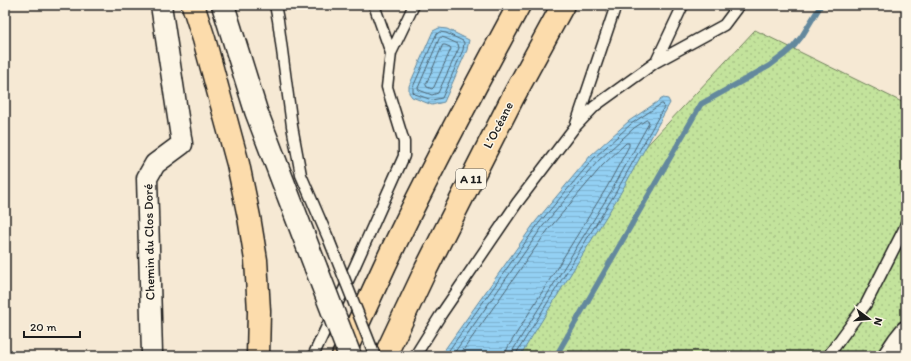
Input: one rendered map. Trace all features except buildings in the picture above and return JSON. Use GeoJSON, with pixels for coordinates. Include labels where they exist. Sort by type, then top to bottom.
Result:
{"type":"FeatureCollection","features":[{"type":"Feature","properties":{"kind":"highway"},"geometry":{"type":"LineString","coordinates":[[193,5],[238,164],[256,260],[259,311],[258,356]]}},
{"type":"Feature","properties":{"kind":"highway"},"geometry":{"type":"LineString","coordinates":[[343,356],[385,264],[435,164],[519,5]]}},
{"type":"Feature","properties":{"kind":"highway","name":"L’Océane"},"geometry":{"type":"LineString","coordinates":[[385,356],[480,160],[563,5]]}},
{"type":"Feature","properties":{"kind":"main road"},"geometry":{"type":"LineString","coordinates":[[223,5],[256,111],[350,356]]}},
{"type":"Feature","properties":{"kind":"street","name":"Chemin du Clos Doré"},"geometry":{"type":"LineString","coordinates":[[152,352],[147,178],[155,164],[182,144],[161,5]]}},
{"type":"Feature","properties":{"kind":"street"},"geometry":{"type":"LineString","coordinates":[[888,356],[906,331]]}},
{"type":"Feature","properties":{"kind":"lane"},"geometry":{"type":"LineString","coordinates":[[275,5],[292,126],[301,175],[329,240],[375,356]]}},
{"type":"Feature","properties":{"kind":"lane"},"geometry":{"type":"LineString","coordinates":[[374,5],[391,53]]}},
{"type":"Feature","properties":{"kind":"lane"},"geometry":{"type":"LineString","coordinates":[[313,356],[404,156],[404,142],[387,87],[391,53],[414,5]]}},
{"type":"Feature","properties":{"kind":"lane"},"geometry":{"type":"LineString","coordinates":[[574,128],[616,5]]}},
{"type":"Feature","properties":{"kind":"lane"},"geometry":{"type":"LineString","coordinates":[[656,62],[683,5]]}},
{"type":"Feature","properties":{"kind":"lane"},"geometry":{"type":"LineString","coordinates":[[415,356],[440,316],[517,203],[574,128],[595,106],[656,62],[724,25],[738,5]]}},
{"type":"Feature","properties":{"kind":"lane"},"geometry":{"type":"LineString","coordinates":[[828,356],[866,304],[904,229],[906,222]]}},
{"type":"Feature","properties":{"kind":"green space"},"geometry":{"type":"Polygon","coordinates":[[[755,30],[906,104],[906,356],[450,356],[755,30]]]}},
{"type":"Feature","properties":{"kind":"water"},"geometry":{"type":"Polygon","coordinates":[[[439,28],[447,29],[469,40],[467,50],[444,102],[432,105],[412,97],[409,93],[409,86],[433,31],[439,28]]]}},
{"type":"Feature","properties":{"kind":"water"},"geometry":{"type":"Polygon","coordinates":[[[663,98],[668,99],[670,103],[620,194],[520,356],[443,356],[443,352],[536,221],[591,155],[629,121],[663,98]]]}},
{"type":"Feature","properties":{"kind":"waterway"},"geometry":{"type":"LineString","coordinates":[[556,356],[701,104],[769,66],[785,54],[802,36],[821,5]]}}]}
